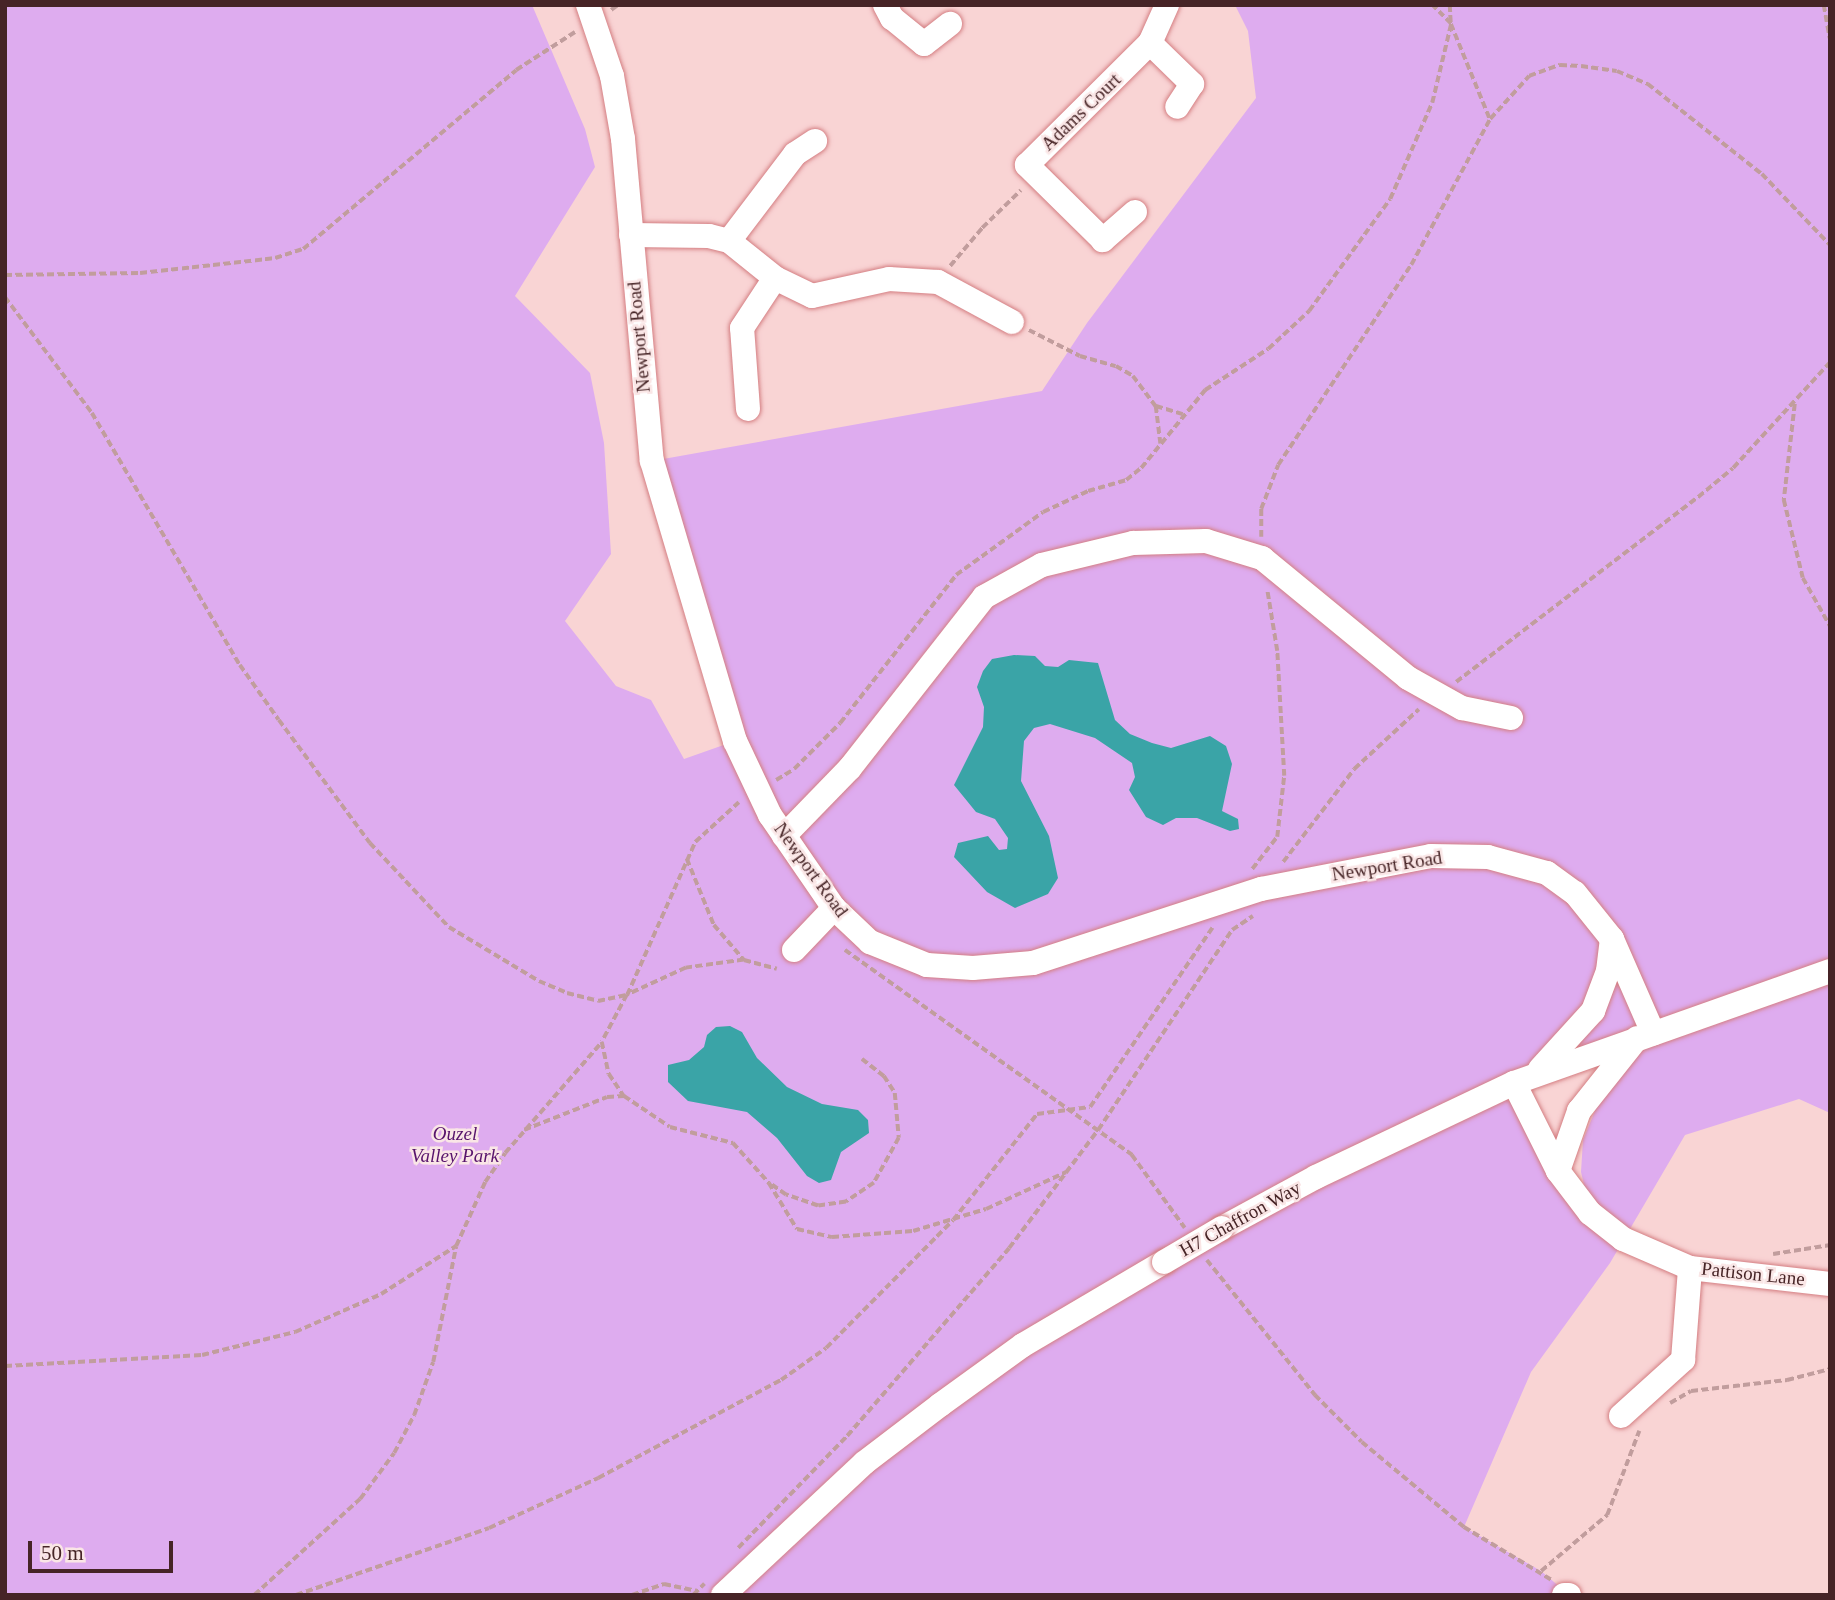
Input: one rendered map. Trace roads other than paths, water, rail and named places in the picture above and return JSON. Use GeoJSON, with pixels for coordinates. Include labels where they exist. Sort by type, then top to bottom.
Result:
{"type":"FeatureCollection","features":[{"type":"Feature","properties":{"kind":"street"},"geometry":{"type":"LineString","coordinates":[[885,5],[892,18],[924,44],[950,24]]}},
{"type":"Feature","properties":{"kind":"street","name":"Adams Court"},"geometry":{"type":"LineString","coordinates":[[1135,212],[1102,240],[1027,165],[1150,43],[1167,5]]}},
{"type":"Feature","properties":{"kind":"street","name":"Newport Road"},"geometry":{"type":"LineString","coordinates":[[591,13],[612,76],[623,139],[652,461],[719,697],[757,792],[834,908],[870,942],[901,956],[927,965],[973,968],[1046,960],[1261,889],[1430,856],[1488,856],[1547,873],[1575,893],[1612,939],[1645,1035]]}},
{"type":"Feature","properties":{"kind":"street"},"geometry":{"type":"LineString","coordinates":[[1150,43],[1192,84],[1177,107]]}},
{"type":"Feature","properties":{"kind":"street"},"geometry":{"type":"LineString","coordinates":[[729,241],[795,154],[815,141]]}},
{"type":"Feature","properties":{"kind":"street"},"geometry":{"type":"LineString","coordinates":[[631,235],[709,236],[729,241],[775,278],[812,296],[889,279],[938,282],[1012,322]]}},
{"type":"Feature","properties":{"kind":"street"},"geometry":{"type":"LineString","coordinates":[[748,409],[742,328],[775,278]]}},
{"type":"Feature","properties":{"kind":"street"},"geometry":{"type":"LineString","coordinates":[[784,836],[850,768],[954,629],[984,597],[1014,577],[1094,551],[1172,539],[1206,541],[1262,558],[1321,602],[1364,644],[1436,696],[1462,708],[1511,718]]}},
{"type":"Feature","properties":{"kind":"street"},"geometry":{"type":"LineString","coordinates":[[794,950],[834,908]]}},
{"type":"Feature","properties":{"kind":"street"},"geometry":{"type":"LineString","coordinates":[[1524,1079],[1593,1011],[1608,971],[1612,939]]}},
{"type":"Feature","properties":{"kind":"street","name":"H7 Chaffron Way"},"geometry":{"type":"LineString","coordinates":[[715,1588],[864,1463],[1023,1345],[1222,1228],[1316,1177],[1524,1079],[1830,971]]}},
{"type":"Feature","properties":{"kind":"street"},"geometry":{"type":"LineString","coordinates":[[1558,1171],[1579,1111],[1645,1035]]}},
{"type":"Feature","properties":{"kind":"street","name":"Pattison Lane"},"geometry":{"type":"LineString","coordinates":[[1524,1079],[1558,1171],[1590,1213],[1623,1239],[1690,1268],[1830,1284]]}},
{"type":"Feature","properties":{"kind":"street"},"geometry":{"type":"LineString","coordinates":[[1631,1422],[1683,1360],[1690,1268]]}},
{"type":"Feature","properties":{"kind":"water"},"geometry":{"type":"Polygon","coordinates":[[[1014,655],[1035,656],[1045,666],[1058,667],[1069,660],[1098,663],[1115,720],[1130,734],[1171,748],[1210,736],[1226,746],[1232,764],[1222,811],[1238,819],[1239,829],[1230,831],[1197,818],[1176,818],[1163,825],[1146,817],[1129,790],[1135,777],[1132,763],[1095,738],[1050,724],[1034,728],[1024,741],[1021,781],[1049,836],[1058,878],[1048,894],[1015,908],[987,892],[954,857],[958,843],[988,836],[999,850],[1007,849],[1008,838],[995,819],[976,812],[954,785],[983,727],[984,707],[977,687],[983,671],[992,659],[1014,655]]]}},
{"type":"Feature","properties":{"kind":"water"},"geometry":{"type":"Polygon","coordinates":[[[730,1026],[742,1032],[757,1058],[787,1087],[822,1104],[858,1110],[868,1120],[869,1133],[841,1152],[831,1180],[819,1183],[807,1176],[777,1138],[747,1112],[688,1101],[668,1082],[668,1065],[689,1060],[704,1047],[707,1035],[716,1027],[730,1026]]]}},
{"type":"Feature","properties":{"kind":"park label","name":"Ouzel Valley Park"},"geometry":{"type":"Point","coordinates":[455,1145]}}]}
